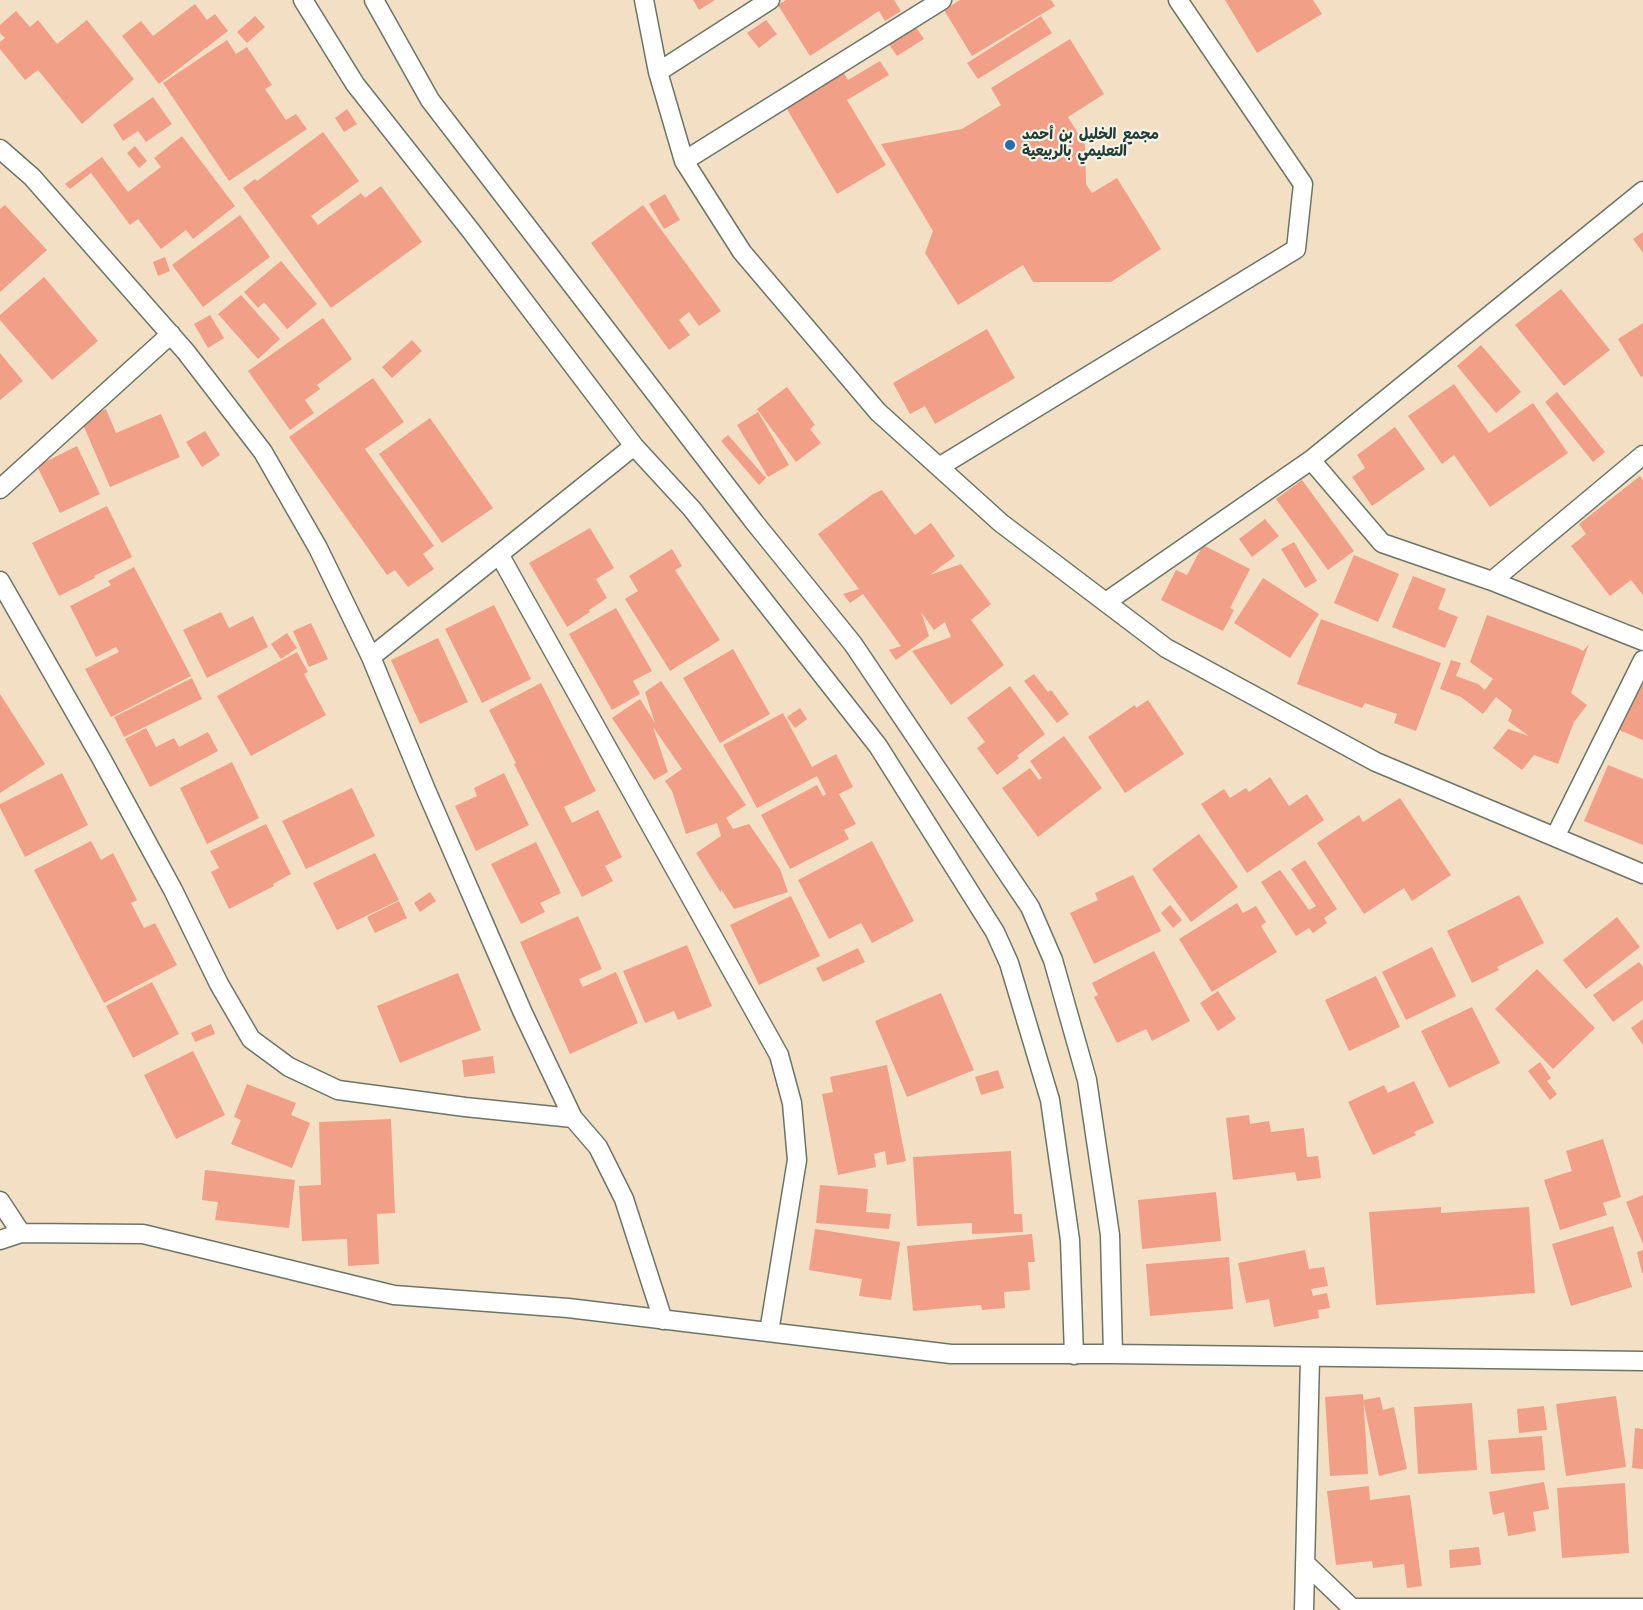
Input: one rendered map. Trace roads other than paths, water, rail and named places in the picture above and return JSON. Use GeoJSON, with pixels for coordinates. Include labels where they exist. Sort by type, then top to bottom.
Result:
{"type":"FeatureCollection","features":[{"type":"Feature","properties":{"kind":"street"},"geometry":{"type":"LineString","coordinates":[[303,0],[355,84],[471,231],[634,446],[692,509],[878,746],[995,932],[1009,963],[1050,1100],[1070,1240],[1074,1356]]}},
{"type":"Feature","properties":{"kind":"street"},"geometry":{"type":"LineString","coordinates":[[374,0],[430,100],[754,523],[853,644],[1030,907],[1053,960],[1087,1080],[1110,1235],[1113,1354]]}},
{"type":"Feature","properties":{"kind":"street"},"geometry":{"type":"LineString","coordinates":[[644,0],[658,72],[684,161],[742,252],[878,412],[1000,523],[1166,648],[1376,762],[1643,874]]}},
{"type":"Feature","properties":{"kind":"street"},"geometry":{"type":"LineString","coordinates":[[658,72],[770,0]]}},
{"type":"Feature","properties":{"kind":"street"},"geometry":{"type":"LineString","coordinates":[[684,161],[942,0]]}},
{"type":"Feature","properties":{"kind":"street"},"geometry":{"type":"LineString","coordinates":[[939,467],[1296,249],[1303,184],[1178,0]]}},
{"type":"Feature","properties":{"kind":"street"},"geometry":{"type":"LineString","coordinates":[[0,149],[32,177],[171,334],[263,452],[318,548],[371,657],[523,1013],[573,1118],[598,1147],[624,1199],[663,1320]]}},
{"type":"Feature","properties":{"kind":"street"},"geometry":{"type":"LineString","coordinates":[[1106,602],[1311,460],[1643,190]]}},
{"type":"Feature","properties":{"kind":"street"},"geometry":{"type":"LineString","coordinates":[[0,489],[171,334]]}},
{"type":"Feature","properties":{"kind":"street"},"geometry":{"type":"LineString","coordinates":[[371,657],[634,446]]}},
{"type":"Feature","properties":{"kind":"street"},"geometry":{"type":"LineString","coordinates":[[1492,581],[1643,455]]}},
{"type":"Feature","properties":{"kind":"street"},"geometry":{"type":"LineString","coordinates":[[1311,460],[1382,543],[1492,581],[1643,641]]}},
{"type":"Feature","properties":{"kind":"street"},"geometry":{"type":"LineString","coordinates":[[500,554],[779,1055],[792,1103],[797,1160],[769,1332]]}},
{"type":"Feature","properties":{"kind":"street"},"geometry":{"type":"LineString","coordinates":[[0,581],[106,766],[173,890],[219,984],[251,1039],[289,1067],[339,1090],[465,1107],[573,1118]]}},
{"type":"Feature","properties":{"kind":"street"},"geometry":{"type":"LineString","coordinates":[[1555,837],[1643,660]]}},
{"type":"Feature","properties":{"kind":"street"},"geometry":{"type":"LineString","coordinates":[[0,1201],[21,1233]]}},
{"type":"Feature","properties":{"kind":"street"},"geometry":{"type":"LineString","coordinates":[[0,1240],[21,1233],[143,1234],[394,1295],[568,1308],[951,1354],[1643,1361]]}},
{"type":"Feature","properties":{"kind":"street"},"geometry":{"type":"LineString","coordinates":[[1304,1610],[1310,1358]]}},
{"type":"Feature","properties":{"kind":"street"},"geometry":{"type":"LineString","coordinates":[[1305,1563],[1352,1608],[1643,1608]]}},
{"type":"Feature","properties":{"kind":"place","name":"مجمع الخليل بن أحمد التعليمي بالربيعية"},"geometry":{"type":"Point","coordinates":[1010,145]}}]}
